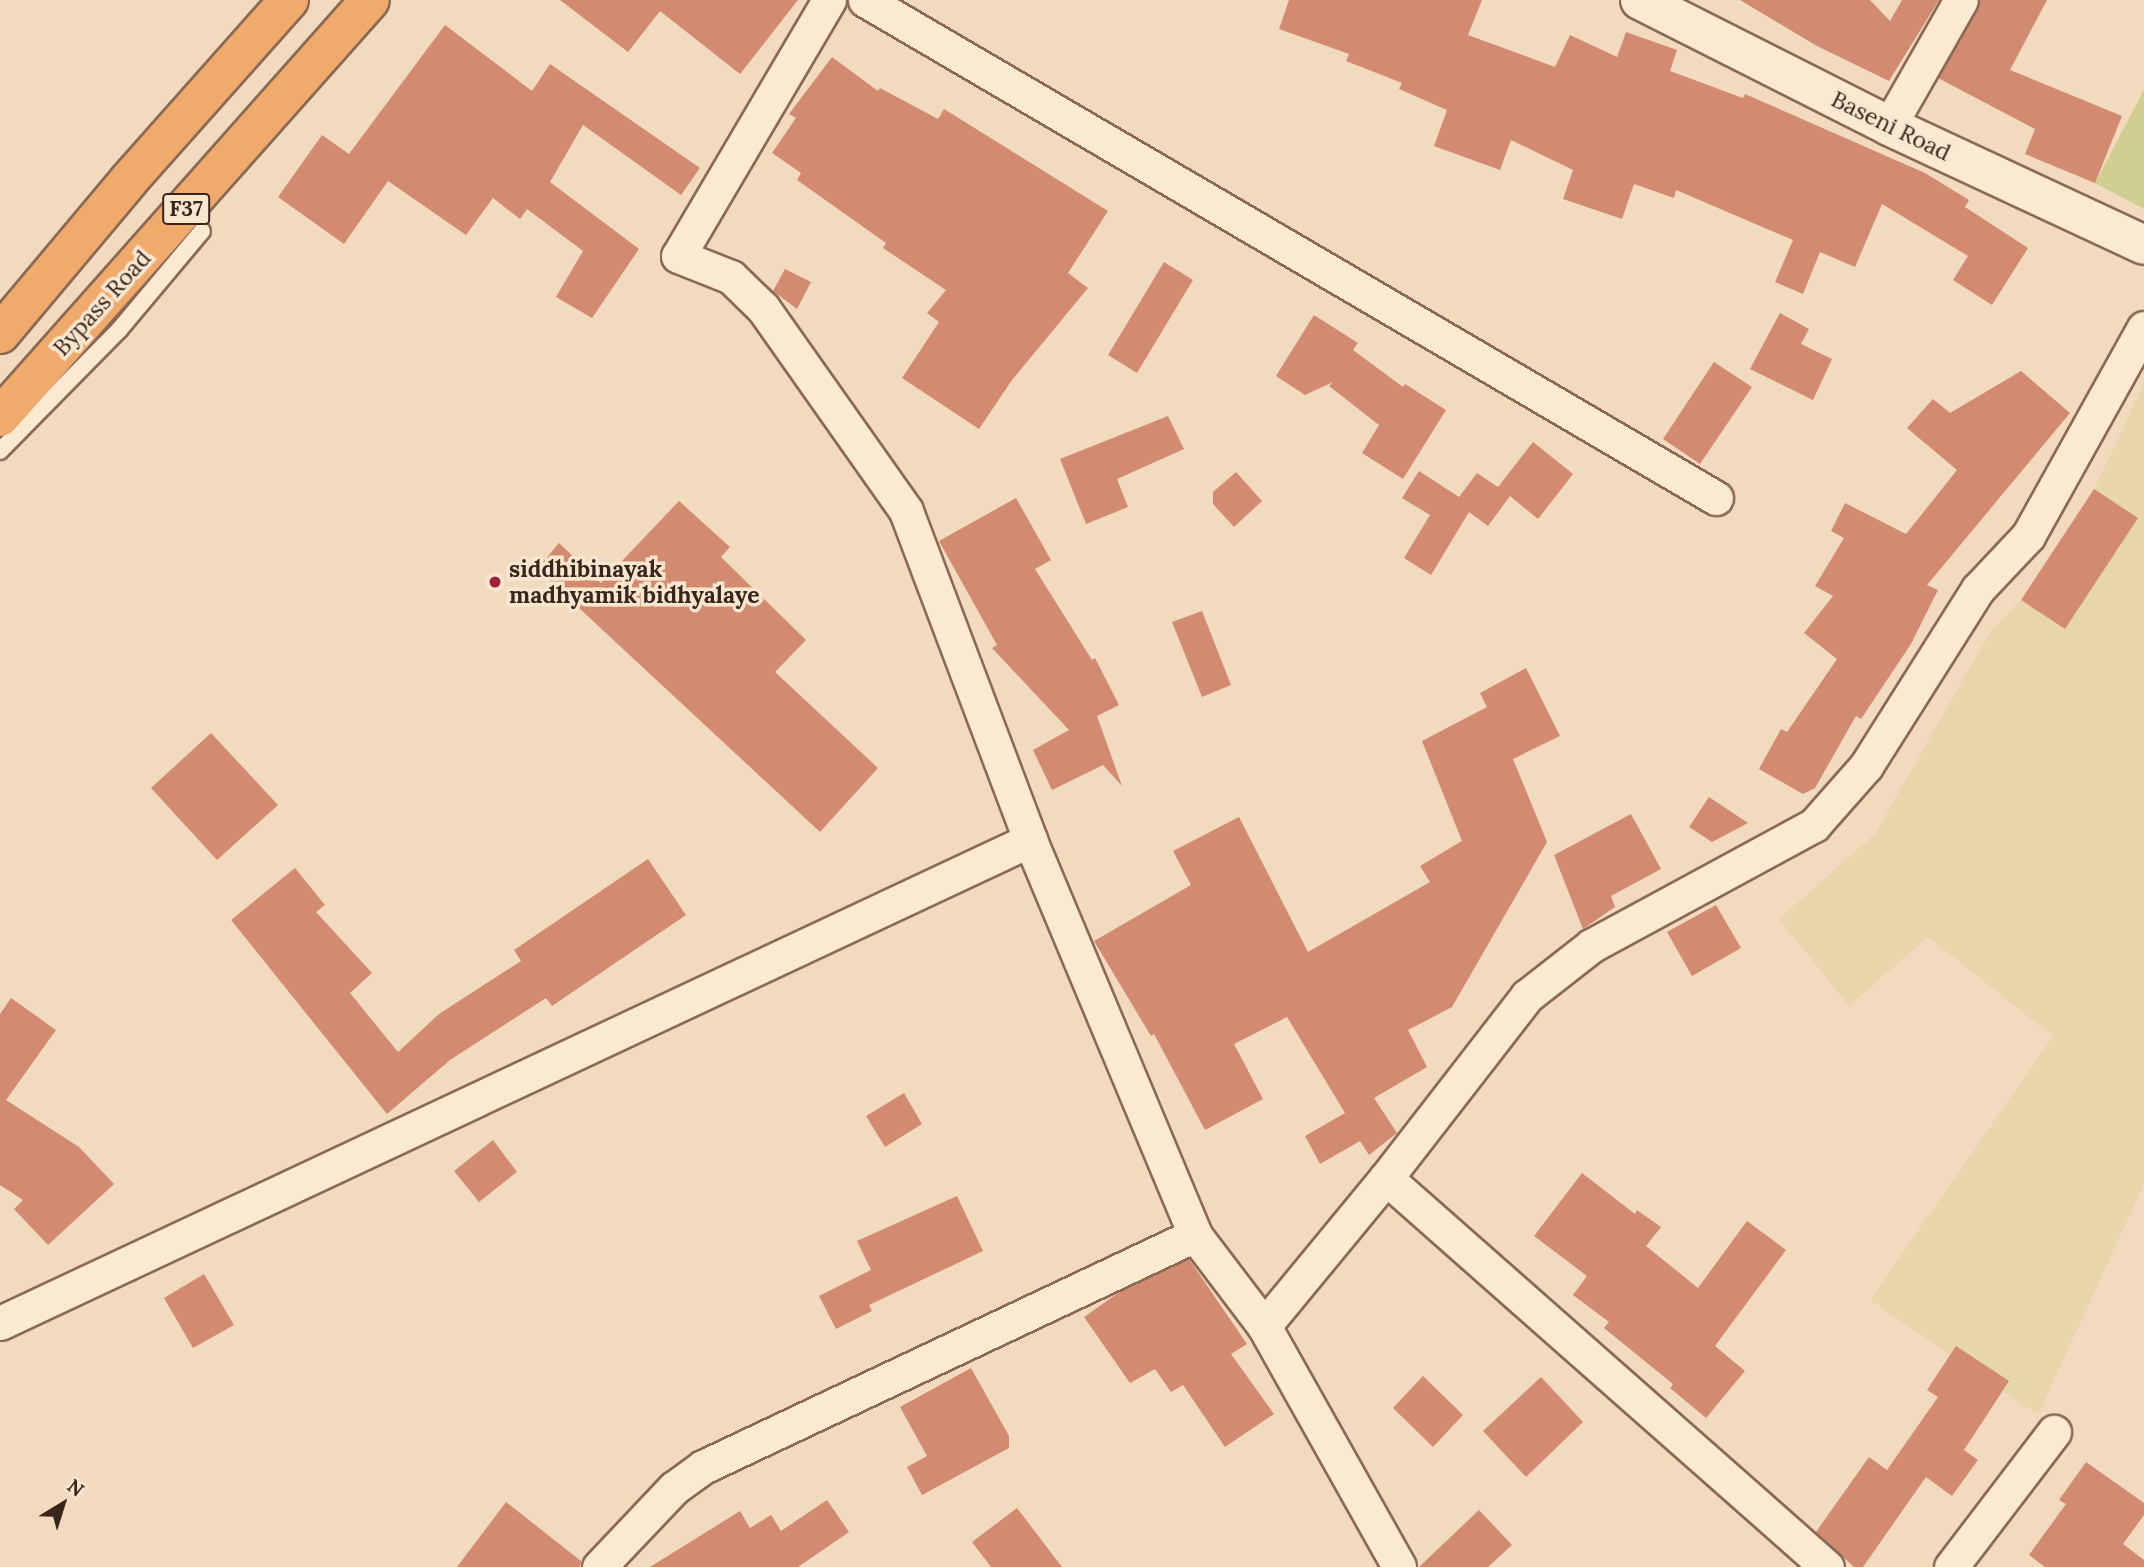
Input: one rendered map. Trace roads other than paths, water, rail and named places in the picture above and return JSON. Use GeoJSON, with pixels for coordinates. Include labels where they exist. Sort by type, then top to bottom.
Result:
{"type":"FeatureCollection","features":[{"type":"Feature","properties":{"kind":"highway","name":"F37"},"geometry":{"type":"LineString","coordinates":[[0,334],[129,180],[289,0]]}},
{"type":"Feature","properties":{"kind":"highway","name":"Bypass Road"},"geometry":{"type":"LineString","coordinates":[[0,417],[370,0]]}},
{"type":"Feature","properties":{"kind":"street"},"geometry":{"type":"LineString","coordinates":[[829,0],[678,256],[731,277],[763,308],[906,511],[1030,840],[1195,1235],[1264,1326],[1399,1567]]}},
{"type":"Feature","properties":{"kind":"street"},"geometry":{"type":"LineString","coordinates":[[865,0],[1716,498]]}},
{"type":"Feature","properties":{"kind":"street","name":"Baseni Road"},"geometry":{"type":"LineString","coordinates":[[1640,0],[1889,126],[2144,245]]}},
{"type":"Feature","properties":{"kind":"street"},"geometry":{"type":"LineString","coordinates":[[1889,126],[1961,0]]}},
{"type":"Feature","properties":{"kind":"street"},"geometry":{"type":"LineString","coordinates":[[1264,1326],[1386,1178],[1527,996],[1591,946],[1814,825],[1823,815],[1866,766],[1978,589],[2028,536],[2144,328]]}},
{"type":"Feature","properties":{"kind":"street"},"geometry":{"type":"LineString","coordinates":[[0,1323],[1030,840]]}},
{"type":"Feature","properties":{"kind":"street"},"geometry":{"type":"LineString","coordinates":[[1386,1178],[1827,1567]]}},
{"type":"Feature","properties":{"kind":"street"},"geometry":{"type":"LineString","coordinates":[[599,1567],[674,1488],[703,1467],[1195,1235]]}},
{"type":"Feature","properties":{"kind":"street"},"geometry":{"type":"LineString","coordinates":[[1951,1567],[2054,1432]]}},
{"type":"Feature","properties":{"kind":"lane"},"geometry":{"type":"LineString","coordinates":[[0,451],[119,330],[202,232]]}},
{"type":"Feature","properties":{"kind":"place","name":"siddhibinayak madhyamik bidhyalaye"},"geometry":{"type":"Point","coordinates":[495,582]}}]}
